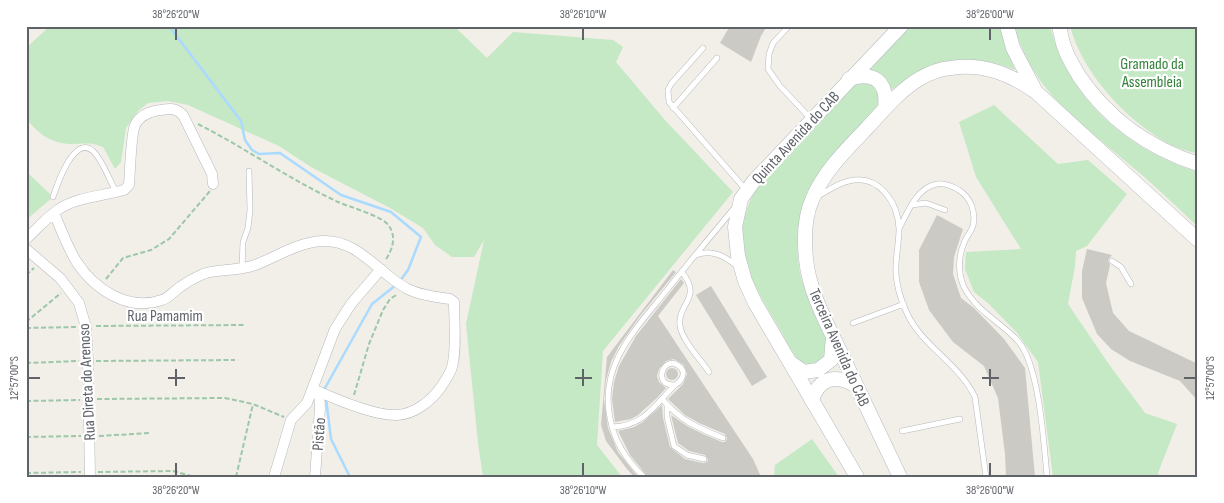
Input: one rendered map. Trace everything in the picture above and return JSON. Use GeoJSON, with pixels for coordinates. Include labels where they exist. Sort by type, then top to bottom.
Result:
{"type":"FeatureCollection","features":[{"type":"Feature","properties":{"kind":"main road","name":"Quinta Avenida do CAB"},"geometry":{"type":"LineString","coordinates":[[741,270],[735,227],[744,195],[811,119],[901,26]]}},
{"type":"Feature","properties":{"kind":"main road"},"geometry":{"type":"LineString","coordinates":[[1006,26],[1013,48],[1036,92],[1198,240]]}},
{"type":"Feature","properties":{"kind":"main road"},"geometry":{"type":"LineString","coordinates":[[1059,26],[1065,50],[1072,65],[1089,91],[1107,111],[1153,146],[1198,164]]}},
{"type":"Feature","properties":{"kind":"main road","name":"Terceira Avenida do CAB"},"geometry":{"type":"LineString","coordinates":[[900,477],[856,386],[814,290],[806,261],[805,227],[812,201],[836,161],[886,108],[907,88],[935,71],[965,66],[990,69],[1016,79],[1036,92]]}},
{"type":"Feature","properties":{"kind":"main road"},"geometry":{"type":"LineString","coordinates":[[849,79],[868,76],[879,81],[885,90],[886,108]]}},
{"type":"Feature","properties":{"kind":"main road"},"geometry":{"type":"LineString","coordinates":[[741,270],[749,291],[857,477]]}},
{"type":"Feature","properties":{"kind":"main road"},"geometry":{"type":"LineString","coordinates":[[789,361],[797,369],[804,372],[818,370],[831,360],[833,335]]}},
{"type":"Feature","properties":{"kind":"main road"},"geometry":{"type":"LineString","coordinates":[[812,401],[817,388],[830,380],[844,380],[856,386]]}},
{"type":"Feature","properties":{"kind":"street"},"geometry":{"type":"LineString","coordinates":[[26,239],[63,207],[124,190],[129,185],[135,126],[142,116],[153,111],[170,108],[177,110],[183,116],[212,174],[213,184]]}},
{"type":"Feature","properties":{"kind":"street"},"geometry":{"type":"LineString","coordinates":[[54,213],[76,261],[100,287],[119,300],[130,303],[165,300],[182,286],[204,273],[242,269],[295,248],[322,241],[335,242],[352,248],[411,291],[450,299],[454,302],[454,356],[452,368],[437,393],[429,401],[410,412],[399,415],[387,415],[316,391]]}},
{"type":"Feature","properties":{"kind":"street","name":"Rua Direta do Arenoso"},"geometry":{"type":"LineString","coordinates":[[26,249],[68,287],[79,302],[86,326],[90,474]]}},
{"type":"Feature","properties":{"kind":"street"},"geometry":{"type":"LineString","coordinates":[[274,477],[291,420],[316,391],[335,329],[351,304],[380,269]]}},
{"type":"Feature","properties":{"kind":"street","name":"Pistão"},"geometry":{"type":"LineString","coordinates":[[315,477],[320,408],[316,391]]}},
{"type":"Feature","properties":{"kind":"lane"},"geometry":{"type":"LineString","coordinates":[[789,26],[773,44],[768,54],[768,69],[780,86],[811,119]]}},
{"type":"Feature","properties":{"kind":"lane"},"geometry":{"type":"LineString","coordinates":[[644,477],[625,454],[612,427],[607,393],[610,375],[616,360],[640,324],[744,195],[669,102],[668,96],[671,84],[703,48]]}},
{"type":"Feature","properties":{"kind":"lane"},"geometry":{"type":"LineString","coordinates":[[673,108],[717,58]]}},
{"type":"Feature","properties":{"kind":"lane"},"geometry":{"type":"LineString","coordinates":[[53,197],[67,165],[76,152],[82,148],[90,149],[97,154],[116,192]]}},
{"type":"Feature","properties":{"kind":"lane"},"geometry":{"type":"LineString","coordinates":[[242,269],[243,242],[248,228],[250,210],[249,171]]}},
{"type":"Feature","properties":{"kind":"lane"},"geometry":{"type":"LineString","coordinates":[[812,201],[836,185],[856,179],[866,181],[885,191],[892,200],[899,229],[896,276],[906,312],[920,332],[970,385],[975,397],[986,477]]}},
{"type":"Feature","properties":{"kind":"lane"},"geometry":{"type":"LineString","coordinates":[[899,229],[921,192],[931,185],[941,184],[959,190],[970,201],[974,210],[972,227],[961,252],[960,274],[970,298],[982,311],[1017,339],[1029,359],[1033,370],[1047,477]]}},
{"type":"Feature","properties":{"kind":"lane"},"geometry":{"type":"LineString","coordinates":[[912,205],[926,203],[945,210]]}},
{"type":"Feature","properties":{"kind":"lane"},"geometry":{"type":"LineString","coordinates":[[695,255],[716,253],[728,259],[741,270]]}},
{"type":"Feature","properties":{"kind":"lane"},"geometry":{"type":"LineString","coordinates":[[1112,260],[1121,267],[1132,284]]}},
{"type":"Feature","properties":{"kind":"lane"},"geometry":{"type":"LineString","coordinates":[[682,272],[688,281],[690,293],[689,300],[680,318],[681,329],[709,372]]}},
{"type":"Feature","properties":{"kind":"lane"},"geometry":{"type":"LineString","coordinates":[[853,323],[904,304]]}},
{"type":"Feature","properties":{"kind":"lane"},"geometry":{"type":"LineString","coordinates":[[612,427],[638,422],[680,382],[683,372],[676,364],[671,363],[663,368],[661,373],[662,380],[666,384],[675,385]]}},
{"type":"Feature","properties":{"kind":"lane"},"geometry":{"type":"LineString","coordinates":[[662,398],[673,412],[692,426],[723,438]]}},
{"type":"Feature","properties":{"kind":"lane"},"geometry":{"type":"LineString","coordinates":[[668,405],[667,417],[674,446],[687,455],[704,459]]}},
{"type":"Feature","properties":{"kind":"lane"},"geometry":{"type":"LineString","coordinates":[[902,430],[960,419]]}},
{"type":"Feature","properties":{"kind":"path"},"geometry":{"type":"LineString","coordinates":[[183,116],[234,142],[253,156],[337,202],[376,217],[388,224],[393,236],[393,246],[380,269]]}},
{"type":"Feature","properties":{"kind":"path"},"geometry":{"type":"LineString","coordinates":[[100,287],[123,258],[151,250],[169,239],[204,199],[213,184]]}},
{"type":"Feature","properties":{"kind":"path"},"geometry":{"type":"LineString","coordinates":[[26,322],[68,287]]}},
{"type":"Feature","properties":{"kind":"path"},"geometry":{"type":"LineString","coordinates":[[352,404],[369,344],[386,305],[396,295],[411,291]]}},
{"type":"Feature","properties":{"kind":"path","name":"Rua Pamamim"},"geometry":{"type":"LineString","coordinates":[[26,328],[245,325]]}},
{"type":"Feature","properties":{"kind":"path"},"geometry":{"type":"LineString","coordinates":[[26,363],[235,360]]}},
{"type":"Feature","properties":{"kind":"path"},"geometry":{"type":"LineString","coordinates":[[26,401],[225,398],[253,404],[291,420]]}},
{"type":"Feature","properties":{"kind":"path"},"geometry":{"type":"LineString","coordinates":[[236,477],[253,404]]}},
{"type":"Feature","properties":{"kind":"path"},"geometry":{"type":"LineString","coordinates":[[26,437],[150,433]]}},
{"type":"Feature","properties":{"kind":"path"},"geometry":{"type":"LineString","coordinates":[[26,473],[173,472],[195,477]]}},
{"type":"Feature","properties":{"kind":"green space"},"geometry":{"type":"Polygon","coordinates":[[[50,26],[454,26],[487,58],[513,32],[613,40],[623,47],[616,62],[664,119],[733,192],[603,351],[597,445],[622,477],[483,477],[466,324],[484,240],[474,257],[452,257],[435,245],[423,228],[390,208],[311,167],[279,146],[188,105],[168,101],[148,103],[138,111],[126,128],[121,162],[115,169],[103,147],[91,144],[65,144],[52,140],[35,129],[26,118],[26,48],[50,26]]]}},
{"type":"Feature","properties":{"kind":"green space"},"geometry":{"type":"Polygon","coordinates":[[[911,26],[1000,26],[1015,70],[981,61],[950,62],[921,72],[891,90],[869,70],[911,26]]]}},
{"type":"Feature","properties":{"kind":"green space"},"geometry":{"type":"Polygon","coordinates":[[[1014,26],[1050,26],[1059,53],[1071,77],[1104,118],[1147,150],[1198,172],[1198,227],[1153,184],[1089,131],[1058,102],[1032,69],[1022,49],[1014,26]]]}},
{"type":"Feature","properties":{"kind":"green space","name":"Gramado da Assembleia"},"geometry":{"type":"Polygon","coordinates":[[[1070,26],[1198,26],[1198,154],[1169,144],[1153,134],[1122,109],[1108,94],[1085,61],[1076,44],[1070,26]]]}},
{"type":"Feature","properties":{"kind":"green space"},"geometry":{"type":"Polygon","coordinates":[[[857,83],[875,87],[879,94],[878,105],[801,215],[798,261],[801,277],[823,326],[829,346],[829,353],[822,363],[806,365],[797,359],[751,278],[745,262],[742,245],[743,228],[747,209],[756,189],[853,85],[857,83]]]}},
{"type":"Feature","properties":{"kind":"green space"},"geometry":{"type":"Polygon","coordinates":[[[994,105],[1058,164],[1088,160],[1127,194],[1087,246],[1076,251],[1068,304],[1145,413],[1177,424],[1158,473],[1160,477],[1053,477],[1038,362],[1017,333],[989,304],[974,292],[965,269],[966,252],[1021,249],[976,177],[959,122],[994,105]]]}},
{"type":"Feature","properties":{"kind":"green space"},"geometry":{"type":"Polygon","coordinates":[[[26,171],[53,197],[26,220],[26,171]]]}},
{"type":"Feature","properties":{"kind":"green space"},"geometry":{"type":"Polygon","coordinates":[[[812,439],[839,477],[774,477],[775,465],[812,439]]]}},
{"type":"Feature","properties":{"kind":"building"},"geometry":{"type":"Polygon","coordinates":[[[730,26],[767,26],[751,62],[720,43],[730,26]]]}},
{"type":"Feature","properties":{"kind":"building"},"geometry":{"type":"Polygon","coordinates":[[[937,215],[963,229],[954,257],[953,274],[961,298],[974,308],[1004,339],[1025,368],[1035,477],[1006,477],[998,398],[984,366],[953,342],[929,310],[919,282],[919,250],[937,215]]]}},
{"type":"Feature","properties":{"kind":"building"},"geometry":{"type":"Polygon","coordinates":[[[1087,249],[1112,255],[1108,260],[1110,265],[1106,283],[1113,313],[1129,331],[1198,364],[1198,401],[1180,381],[1130,361],[1111,349],[1097,334],[1082,298],[1082,271],[1087,249]]]}},
{"type":"Feature","properties":{"kind":"building"},"geometry":{"type":"Polygon","coordinates":[[[673,270],[676,272],[640,316],[619,346],[611,362],[606,380],[604,399],[608,428],[618,452],[638,477],[634,477],[606,441],[601,425],[607,357],[673,270]]]}},
{"type":"Feature","properties":{"kind":"building"},"geometry":{"type":"Polygon","coordinates":[[[681,279],[684,283],[658,316],[753,459],[761,477],[648,477],[630,455],[618,431],[634,427],[643,422],[662,405],[670,447],[685,459],[703,463],[708,460],[705,455],[689,451],[678,443],[671,415],[703,434],[722,442],[725,442],[727,439],[725,434],[685,415],[668,399],[683,384],[687,374],[684,365],[674,359],[666,361],[659,369],[657,376],[659,382],[666,388],[658,397],[638,415],[631,419],[615,422],[612,399],[614,382],[619,366],[636,336],[681,279]]]}},
{"type":"Feature","properties":{"kind":"building"},"geometry":{"type":"Polygon","coordinates":[[[711,286],[767,377],[752,386],[696,295],[711,286]]]}},
{"type":"Feature","properties":{"kind":"building"},"geometry":{"type":"Polygon","coordinates":[[[670,368],[674,368],[678,374],[674,380],[670,380],[666,376],[666,372],[670,368]]]}},
{"type":"Feature","properties":{"kind":"waterway"},"geometry":{"type":"LineString","coordinates":[[169,26],[241,121],[245,140],[252,150],[259,154],[280,153],[341,195],[391,212],[421,237],[408,270],[400,281]]}},
{"type":"Feature","properties":{"kind":"waterway"},"geometry":{"type":"LineString","coordinates":[[325,390],[372,304],[396,285]]}},
{"type":"Feature","properties":{"kind":"waterway"},"geometry":{"type":"LineString","coordinates":[[326,398],[331,439],[350,477]]}}]}
